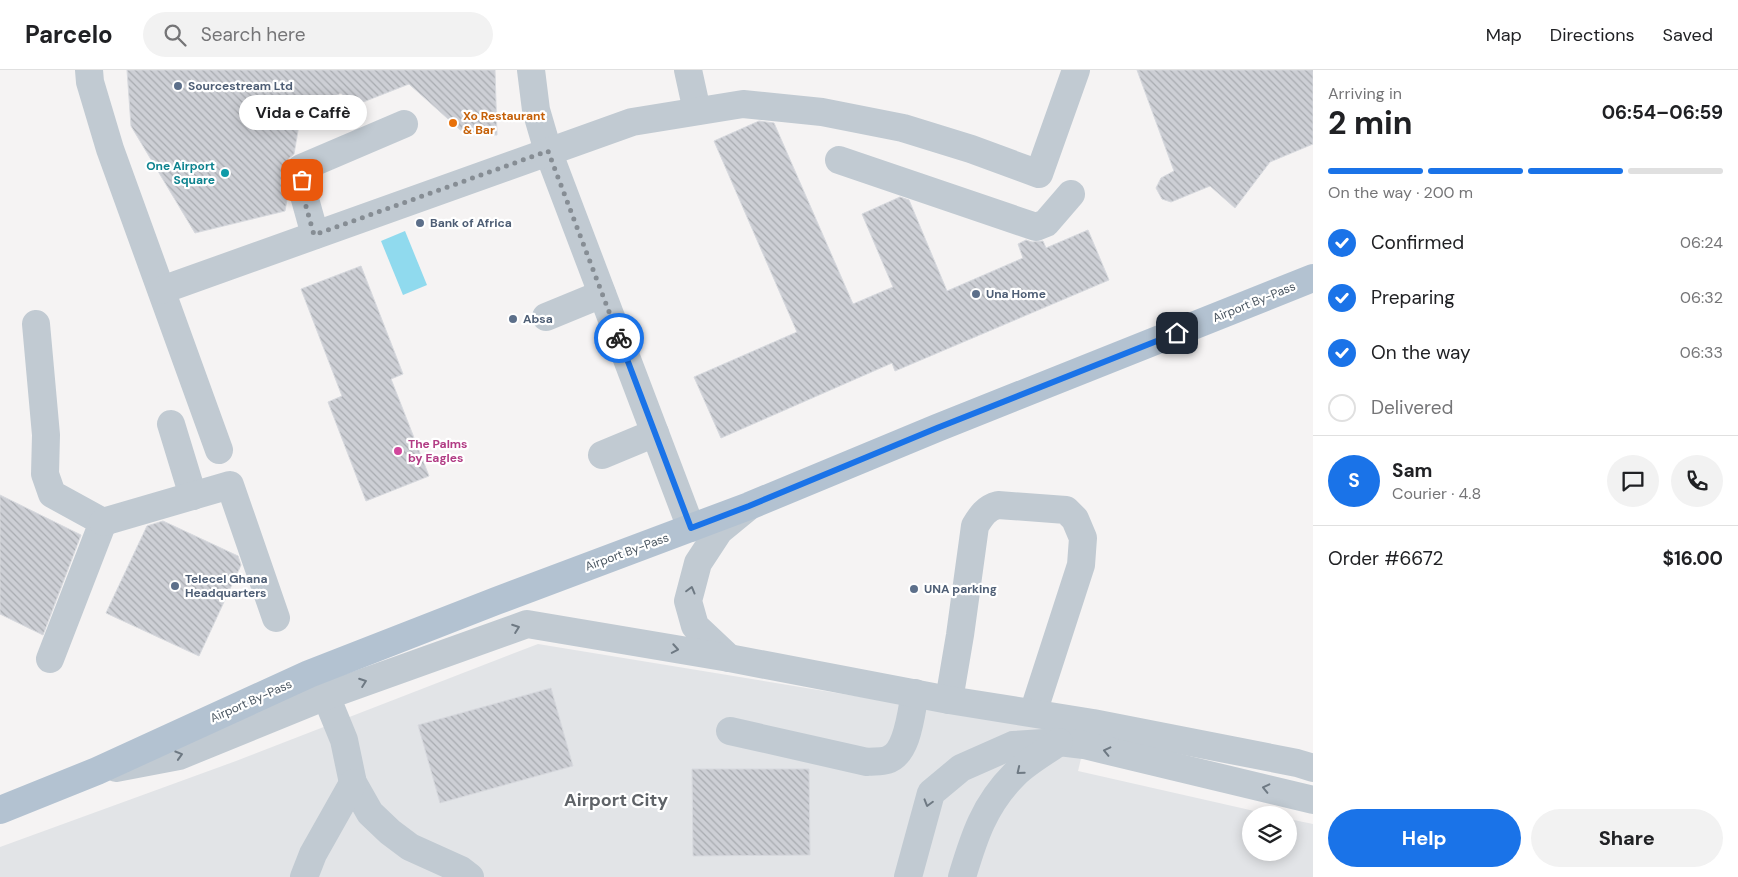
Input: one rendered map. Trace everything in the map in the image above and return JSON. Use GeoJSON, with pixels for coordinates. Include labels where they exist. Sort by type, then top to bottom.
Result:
{"type":"FeatureCollection","features":[{"type":"Feature","properties":{"kind":"main road","name":"Airport By-Pass"},"geometry":{"type":"LineString","coordinates":[[0,810],[97,771],[309,674],[749,506],[937,428],[1313,278]]}},
{"type":"Feature","properties":{"kind":"street"},"geometry":{"type":"LineString","coordinates":[[88,70],[110,148],[219,450]]}},
{"type":"Feature","properties":{"kind":"street"},"geometry":{"type":"LineString","coordinates":[[531,70],[536,110],[548,151],[691,528]]}},
{"type":"Feature","properties":{"kind":"street"},"geometry":{"type":"LineString","coordinates":[[688,70],[697,111]]}},
{"type":"Feature","properties":{"kind":"street"},"geometry":{"type":"LineString","coordinates":[[162,290],[632,122],[743,104],[822,112],[904,128],[971,149],[1039,174],[1076,70]]}},
{"type":"Feature","properties":{"kind":"street"},"geometry":{"type":"LineString","coordinates":[[314,235],[302,192],[300,168],[404,124]]}},
{"type":"Feature","properties":{"kind":"street"},"geometry":{"type":"LineString","coordinates":[[839,160],[1036,227],[1046,223],[1071,194]]}},
{"type":"Feature","properties":{"kind":"street"},"geometry":{"type":"LineString","coordinates":[[546,317],[602,294]]}},
{"type":"Feature","properties":{"kind":"street"},"geometry":{"type":"LineString","coordinates":[[36,324],[50,483],[103,522]]}},
{"type":"Feature","properties":{"kind":"street"},"geometry":{"type":"LineString","coordinates":[[171,424],[193,496]]}},
{"type":"Feature","properties":{"kind":"street"},"geometry":{"type":"LineString","coordinates":[[602,455],[655,433]]}},
{"type":"Feature","properties":{"kind":"street"},"geometry":{"type":"LineString","coordinates":[[103,522],[230,485],[276,618]]}},
{"type":"Feature","properties":{"kind":"street"},"geometry":{"type":"LineString","coordinates":[[948,700],[960,634],[975,526],[982,514],[998,505],[1066,510],[1075,519],[1083,538],[1081,565],[1032,713]]}},
{"type":"Feature","properties":{"kind":"street"},"geometry":{"type":"LineString","coordinates":[[729,658],[695,626],[688,601],[698,564],[719,531],[749,506]]}},
{"type":"Feature","properties":{"kind":"street"},"geometry":{"type":"LineString","coordinates":[[50,658],[103,522]]}},
{"type":"Feature","properties":{"kind":"street"},"geometry":{"type":"LineString","coordinates":[[97,771],[179,756],[326,696],[527,624],[729,658],[948,700],[1122,729],[1297,763],[1313,768]]}},
{"type":"Feature","properties":{"kind":"street"},"geometry":{"type":"LineString","coordinates":[[309,674],[326,696],[344,740],[353,783],[370,813],[390,832],[410,847],[461,870],[470,877]]}},
{"type":"Feature","properties":{"kind":"street"},"geometry":{"type":"LineString","coordinates":[[730,731],[867,762],[887,760],[903,747],[915,693]]}},
{"type":"Feature","properties":{"kind":"street"},"geometry":{"type":"LineString","coordinates":[[962,877],[974,840],[991,801],[1016,773],[1059,742]]}},
{"type":"Feature","properties":{"kind":"street"},"geometry":{"type":"LineString","coordinates":[[908,877],[931,793],[961,768],[1014,745],[1059,742],[1093,747],[1313,800]]}},
{"type":"Feature","properties":{"kind":"street"},"geometry":{"type":"LineString","coordinates":[[304,877],[313,854],[353,783]]}},
{"type":"Feature","properties":{"kind":"shaded area"},"geometry":{"type":"Polygon","coordinates":[[[538,644],[1087,734],[1078,771],[1242,808],[1242,861],[1297,861],[1297,821],[1313,824],[1313,877],[0,877],[0,847],[236,761],[538,644]]]}},
{"type":"Feature","properties":{"kind":"water"},"geometry":{"type":"Polygon","coordinates":[[[405,231],[427,285],[403,295],[381,241],[405,231]]]}},
{"type":"Feature","properties":{"kind":"building","name":"One Airport Square"},"geometry":{"type":"Polygon","coordinates":[[[127,70],[495,70],[497,135],[466,135],[409,84],[353,106],[341,93],[301,113],[294,154],[288,159],[285,169],[288,194],[285,211],[195,233],[131,126],[127,70]]]}},
{"type":"Feature","properties":{"kind":"building"},"geometry":{"type":"Polygon","coordinates":[[[1137,70],[1313,70],[1313,144],[1270,162],[1235,208],[1210,186],[1171,202],[1162,199],[1156,188],[1161,178],[1174,171],[1137,70]]]}},
{"type":"Feature","properties":{"kind":"building"},"geometry":{"type":"Polygon","coordinates":[[[759,121],[774,123],[853,304],[893,287],[862,214],[900,197],[909,200],[947,291],[1023,258],[1018,244],[1026,240],[1032,242],[1043,241],[1046,248],[1088,230],[1109,280],[895,371],[892,363],[721,438],[694,377],[797,332],[714,141],[759,121]]]}},
{"type":"Feature","properties":{"kind":"building"},"geometry":{"type":"Polygon","coordinates":[[[361,266],[403,374],[391,379],[429,476],[366,501],[328,402],[342,396],[301,289],[361,266]]]}},
{"type":"Feature","properties":{"kind":"building"},"geometry":{"type":"Polygon","coordinates":[[[0,495],[81,535],[43,635],[0,614],[0,495]]]}},
{"type":"Feature","properties":{"kind":"building","name":"Telecel Ghana Headquarters"},"geometry":{"type":"Polygon","coordinates":[[[163,521],[238,556],[241,565],[199,656],[106,613],[147,526],[163,521]]]}},
{"type":"Feature","properties":{"kind":"building"},"geometry":{"type":"Polygon","coordinates":[[[551,688],[573,766],[440,803],[418,725],[551,688]]]}},
{"type":"Feature","properties":{"kind":"building"},"geometry":{"type":"Polygon","coordinates":[[[692,769],[809,769],[810,855],[693,856],[692,769]]]}},
{"type":"Feature","properties":{"kind":"way so far"},"geometry":{"type":"LineString","coordinates":[[302,180],[302,192],[314,235],[548,151],[619,338]]}},
{"type":"Feature","properties":{"kind":"place","name":"Sourcestream Ltd"},"geometry":{"type":"Point","coordinates":[178,86]}},
{"type":"Feature","properties":{"kind":"place","name":"Xo Restaurant & Bar"},"geometry":{"type":"Point","coordinates":[453,123]}},
{"type":"Feature","properties":{"kind":"place","name":"One Airport Square"},"geometry":{"type":"Point","coordinates":[225,173]}},
{"type":"Feature","properties":{"kind":"place","name":"Vida e Caffè"},"geometry":{"type":"Point","coordinates":[302,180]}},
{"type":"Feature","properties":{"kind":"place","name":"Bank of Africa"},"geometry":{"type":"Point","coordinates":[420,223]}},
{"type":"Feature","properties":{"kind":"place","name":"Una Home"},"geometry":{"type":"Point","coordinates":[976,294]}},
{"type":"Feature","properties":{"kind":"place","name":"Absa"},"geometry":{"type":"Point","coordinates":[513,319]}},
{"type":"Feature","properties":{"kind":"place","name":"The Palms by Eagles"},"geometry":{"type":"Point","coordinates":[398,451]}},
{"type":"Feature","properties":{"kind":"place","name":"Telecel Ghana Headquarters"},"geometry":{"type":"Point","coordinates":[175,586]}},
{"type":"Feature","properties":{"kind":"place","name":"UNA parking"},"geometry":{"type":"Point","coordinates":[914,589]}},
{"type":"Feature","properties":{"kind":"district","name":"Airport City"},"geometry":{"type":"Point","coordinates":[616,800]}},
{"type":"Feature","properties":{"kind":"route"},"geometry":{"type":"LineString","coordinates":[[619,338],[691,528],[1177,333]]}}]}
